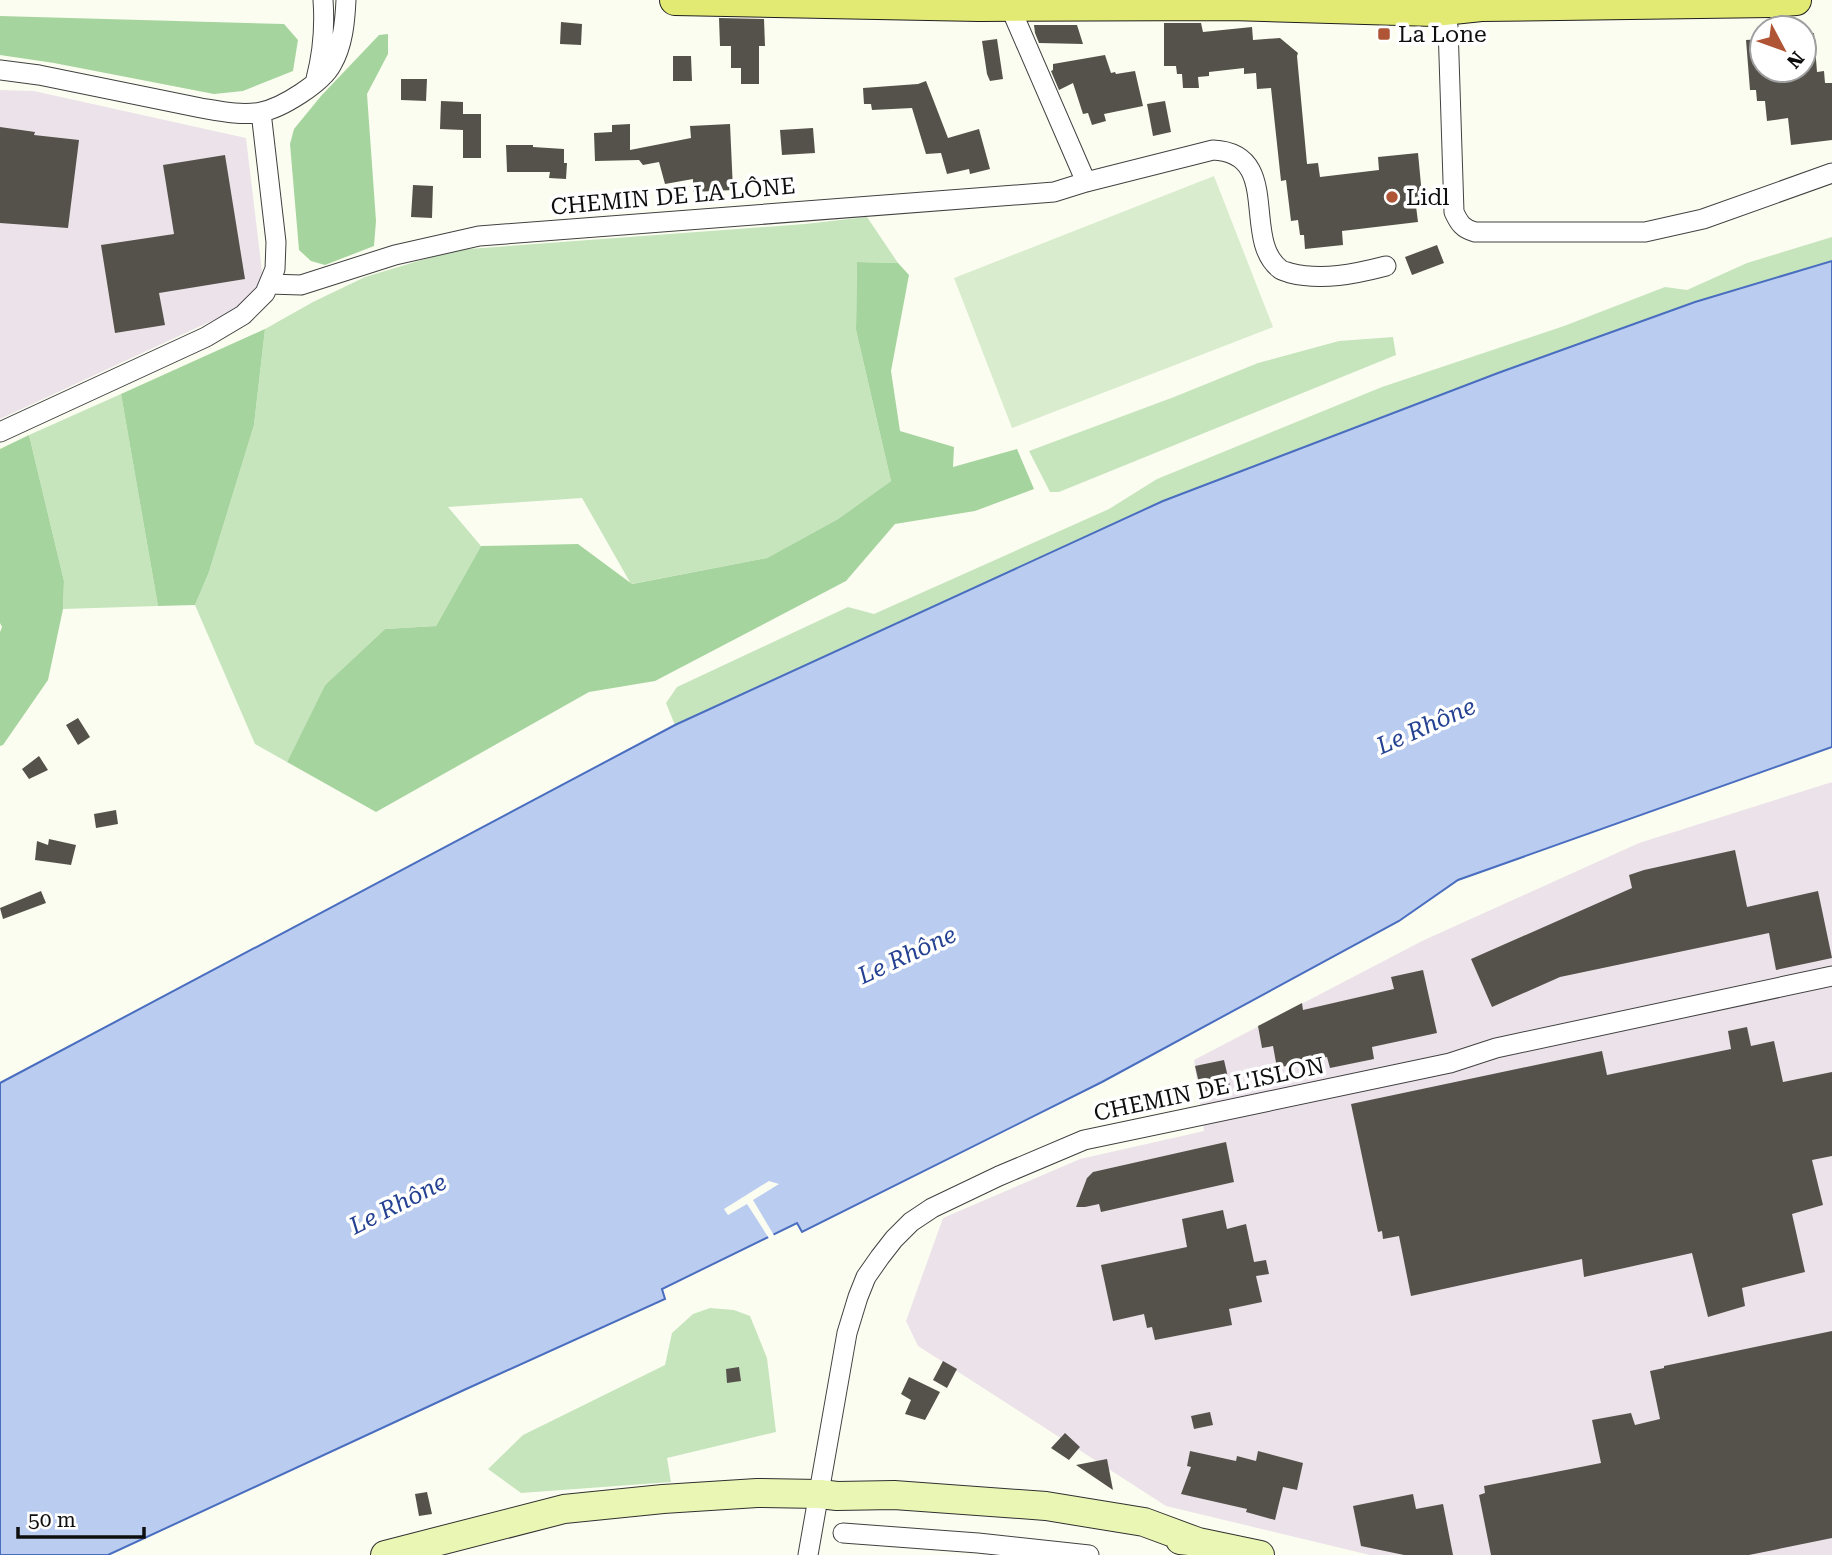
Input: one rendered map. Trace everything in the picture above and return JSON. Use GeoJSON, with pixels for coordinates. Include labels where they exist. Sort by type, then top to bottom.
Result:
{"type":"FeatureCollection","features":[{"type":"Feature","properties":{"kind":"main road"},"geometry":{"type":"LineString","coordinates":[[675,0],[979,6],[1009,2],[1481,6],[1796,0]]}},
{"type":"Feature","properties":{"kind":"main road"},"geometry":{"type":"LineString","coordinates":[[385,1555],[494,1529],[759,1510],[818,1501],[853,1513],[980,1517],[1198,1542],[1260,1555]]}},
{"type":"Feature","properties":{"kind":"street"},"geometry":{"type":"LineString","coordinates":[[315,83],[323,41],[323,0]]}},
{"type":"Feature","properties":{"kind":"street"},"geometry":{"type":"LineString","coordinates":[[0,71],[39,75],[201,108],[261,112],[294,98],[315,83],[332,65],[344,28],[346,0]]}},
{"type":"Feature","properties":{"kind":"street"},"geometry":{"type":"LineString","coordinates":[[1009,2],[1013,17],[1086,182]]}},
{"type":"Feature","properties":{"kind":"street"},"geometry":{"type":"LineString","coordinates":[[1433,6],[1448,26],[1454,212],[1459,223],[1467,230],[1645,232],[1703,219],[1832,173]]}},
{"type":"Feature","properties":{"kind":"street"},"geometry":{"type":"LineString","coordinates":[[0,432],[206,337],[243,315],[265,293],[275,269],[276,242],[261,112]]}},
{"type":"Feature","properties":{"kind":"street","name":"CHEMIN DE LA LÔNE"},"geometry":{"type":"LineString","coordinates":[[269,284],[301,285],[395,255],[480,236],[1054,192],[1213,150],[1228,151],[1241,158],[1250,168],[1256,183],[1265,250],[1281,270],[1309,277],[1386,266]]}},
{"type":"Feature","properties":{"kind":"street","name":"CHEMIN DE L'ISLON"},"geometry":{"type":"LineString","coordinates":[[808,1555],[847,1333],[860,1291],[866,1277],[894,1239],[911,1222],[932,1208],[999,1175],[1084,1140],[1450,1063],[1496,1048],[1832,976]]}},
{"type":"Feature","properties":{"kind":"street"},"geometry":{"type":"LineString","coordinates":[[843,1534],[976,1549],[1089,1555]]}},
{"type":"Feature","properties":{"kind":"shaded area"},"geometry":{"type":"Polygon","coordinates":[[[0,90],[34,91],[246,138],[265,296],[0,419],[0,90]]]}},
{"type":"Feature","properties":{"kind":"shaded area"},"geometry":{"type":"Polygon","coordinates":[[[1832,782],[1832,1555],[1370,1555],[1166,1506],[918,1346],[906,1321],[943,1218],[1080,1159],[1204,1131],[1194,1060],[1422,941],[1639,843],[1832,782]]]}},
{"type":"Feature","properties":{"kind":"green space"},"geometry":{"type":"Polygon","coordinates":[[[0,16],[284,24],[298,40],[293,71],[243,91],[214,94],[0,55],[0,16]]]}},
{"type":"Feature","properties":{"kind":"green space"},"geometry":{"type":"Polygon","coordinates":[[[388,34],[388,54],[367,94],[376,221],[374,246],[325,265],[311,261],[299,250],[290,144],[294,129],[321,96],[379,35],[388,34]]]}},
{"type":"Feature","properties":{"kind":"green space"},"geometry":{"type":"Polygon","coordinates":[[[1214,176],[1273,327],[1012,428],[954,278],[1214,176]]]}},
{"type":"Feature","properties":{"kind":"green space"},"geometry":{"type":"Polygon","coordinates":[[[867,217],[898,263],[857,262],[856,330],[891,481],[838,519],[767,558],[631,584],[582,498],[448,507],[481,546],[436,626],[385,629],[325,685],[287,762],[255,744],[195,605],[209,572],[254,425],[265,329],[365,277],[455,250],[867,217]]]}},
{"type":"Feature","properties":{"kind":"green space"},"geometry":{"type":"Polygon","coordinates":[[[1832,237],[1832,261],[1695,302],[1498,373],[1163,501],[675,725],[666,703],[677,687],[848,607],[874,614],[1109,509],[1157,479],[1382,387],[1564,326],[1665,287],[1687,290],[1747,263],[1832,237]]]}},
{"type":"Feature","properties":{"kind":"green space"},"geometry":{"type":"Polygon","coordinates":[[[857,262],[898,263],[909,275],[891,371],[900,431],[954,447],[953,467],[1017,449],[1034,489],[975,511],[895,524],[846,581],[655,681],[589,692],[376,812],[287,762],[325,685],[385,629],[436,626],[481,546],[578,544],[632,584],[767,558],[838,519],[891,481],[856,330],[857,262]]]}},
{"type":"Feature","properties":{"kind":"green space"},"geometry":{"type":"Polygon","coordinates":[[[265,329],[254,425],[209,572],[195,605],[158,606],[121,394],[265,329]]]}},
{"type":"Feature","properties":{"kind":"green space"},"geometry":{"type":"Polygon","coordinates":[[[1393,337],[1396,355],[1059,492],[1050,492],[1029,451],[1258,363],[1339,341],[1393,337]]]}},
{"type":"Feature","properties":{"kind":"green space"},"geometry":{"type":"Polygon","coordinates":[[[121,394],[158,606],[63,609],[64,581],[29,435],[121,394]]]}},
{"type":"Feature","properties":{"kind":"green space"},"geometry":{"type":"Polygon","coordinates":[[[29,435],[64,581],[63,609],[48,680],[0,746],[0,449],[29,435]]]}},
{"type":"Feature","properties":{"kind":"green space"},"geometry":{"type":"Polygon","coordinates":[[[710,1308],[734,1310],[750,1316],[767,1358],[776,1432],[667,1458],[671,1482],[521,1493],[488,1469],[523,1435],[665,1365],[672,1333],[693,1314],[710,1308]]]}},
{"type":"Feature","properties":{"kind":"water","name":"Le Rhône"},"geometry":{"type":"Polygon","coordinates":[[[1832,261],[1832,747],[1458,880],[1399,921],[1102,1082],[802,1232],[797,1223],[662,1289],[665,1299],[108,1555],[0,1555],[0,1083],[675,725],[1163,501],[1498,373],[1695,302],[1832,261]]]}},
{"type":"Feature","properties":{"kind":"pier"},"geometry":{"type":"Polygon","coordinates":[[[769,1181],[779,1184],[753,1200],[775,1237],[770,1240],[747,1204],[728,1215],[724,1209],[769,1181]]]}},
{"type":"Feature","properties":{"kind":"building"},"geometry":{"type":"Polygon","coordinates":[[[719,18],[764,19],[765,46],[759,46],[759,84],[741,84],[741,68],[731,68],[731,46],[720,46],[719,18]]]}},
{"type":"Feature","properties":{"kind":"building"},"geometry":{"type":"Polygon","coordinates":[[[561,22],[582,24],[581,45],[560,44],[561,22]]]}},
{"type":"Feature","properties":{"kind":"building"},"geometry":{"type":"Polygon","coordinates":[[[1164,23],[1201,23],[1203,32],[1252,27],[1253,40],[1280,38],[1298,53],[1307,164],[1318,163],[1320,177],[1379,170],[1378,157],[1418,153],[1423,206],[1416,206],[1418,222],[1342,231],[1343,245],[1305,249],[1304,235],[1300,235],[1298,220],[1291,221],[1286,180],[1281,181],[1271,88],[1257,89],[1256,73],[1244,74],[1244,68],[1209,72],[1209,76],[1198,77],[1199,88],[1183,88],[1182,74],[1177,74],[1176,66],[1164,66],[1164,23]]]}},
{"type":"Feature","properties":{"kind":"building"},"geometry":{"type":"Polygon","coordinates":[[[1034,25],[1077,25],[1083,44],[1039,43],[1034,25]]]}},
{"type":"Feature","properties":{"kind":"building"},"geometry":{"type":"Polygon","coordinates":[[[997,39],[1003,79],[990,81],[982,41],[997,39]]]}},
{"type":"Feature","properties":{"kind":"building"},"geometry":{"type":"Polygon","coordinates":[[[1105,55],[1111,73],[1135,71],[1143,106],[1104,114],[1106,121],[1092,125],[1088,113],[1083,114],[1073,83],[1059,90],[1051,71],[1053,64],[1105,55]]]}},
{"type":"Feature","properties":{"kind":"building"},"geometry":{"type":"Polygon","coordinates":[[[673,56],[691,56],[692,81],[673,81],[673,56]]]}},
{"type":"Feature","properties":{"kind":"building"},"geometry":{"type":"Polygon","coordinates":[[[1824,71],[1825,83],[1832,83],[1832,140],[1791,145],[1788,118],[1767,121],[1765,101],[1757,101],[1756,90],[1750,90],[1750,84],[1818,84],[1818,72],[1824,71]]]}},
{"type":"Feature","properties":{"kind":"building"},"geometry":{"type":"Polygon","coordinates":[[[401,79],[427,79],[426,101],[401,100],[401,79]]]}},
{"type":"Feature","properties":{"kind":"building"},"geometry":{"type":"Polygon","coordinates":[[[926,81],[948,138],[979,129],[990,169],[970,174],[969,169],[947,174],[941,153],[926,154],[912,108],[872,110],[871,104],[864,104],[863,88],[926,81]]]}},
{"type":"Feature","properties":{"kind":"building"},"geometry":{"type":"Polygon","coordinates":[[[441,101],[463,102],[463,114],[481,114],[481,158],[463,158],[463,130],[440,129],[441,101]]]}},
{"type":"Feature","properties":{"kind":"building"},"geometry":{"type":"Polygon","coordinates":[[[1165,101],[1171,132],[1153,136],[1147,104],[1165,101]]]}},
{"type":"Feature","properties":{"kind":"building"},"geometry":{"type":"Polygon","coordinates":[[[630,124],[630,150],[691,138],[690,126],[730,124],[733,190],[693,192],[693,179],[665,184],[659,162],[643,165],[639,160],[595,161],[594,133],[612,132],[612,125],[630,124]]]}},
{"type":"Feature","properties":{"kind":"building"},"geometry":{"type":"Polygon","coordinates":[[[0,127],[35,132],[34,135],[79,140],[68,228],[0,223],[0,127]]]}},
{"type":"Feature","properties":{"kind":"building"},"geometry":{"type":"Polygon","coordinates":[[[813,128],[815,153],[782,155],[780,130],[813,128]]]}},
{"type":"Feature","properties":{"kind":"building"},"geometry":{"type":"Polygon","coordinates":[[[506,145],[564,149],[566,179],[549,178],[550,172],[507,172],[506,145]]]}},
{"type":"Feature","properties":{"kind":"building"},"geometry":{"type":"Polygon","coordinates":[[[225,155],[245,279],[159,293],[165,325],[115,333],[101,245],[174,234],[163,165],[225,155]]]}},
{"type":"Feature","properties":{"kind":"building"},"geometry":{"type":"Polygon","coordinates":[[[413,185],[433,186],[432,218],[411,217],[413,185]]]}},
{"type":"Feature","properties":{"kind":"building"},"geometry":{"type":"Polygon","coordinates":[[[1437,245],[1444,263],[1412,275],[1405,257],[1437,245]]]}},
{"type":"Feature","properties":{"kind":"building"},"geometry":{"type":"Polygon","coordinates":[[[78,718],[90,737],[78,745],[66,725],[78,718]]]}},
{"type":"Feature","properties":{"kind":"building"},"geometry":{"type":"Polygon","coordinates":[[[39,756],[48,770],[29,779],[22,769],[39,756]]]}},
{"type":"Feature","properties":{"kind":"building"},"geometry":{"type":"Polygon","coordinates":[[[116,810],[118,824],[96,828],[94,814],[116,810]]]}},
{"type":"Feature","properties":{"kind":"building"},"geometry":{"type":"Polygon","coordinates":[[[49,839],[76,845],[71,865],[35,860],[37,841],[48,845],[49,839]]]}},
{"type":"Feature","properties":{"kind":"building"},"geometry":{"type":"Polygon","coordinates":[[[1735,850],[1747,907],[1818,891],[1832,958],[1776,970],[1769,933],[1560,977],[1492,1007],[1471,959],[1632,888],[1629,875],[1735,850]]]}},
{"type":"Feature","properties":{"kind":"building"},"geometry":{"type":"Polygon","coordinates":[[[41,891],[46,903],[3,919],[0,908],[41,891]]]}},
{"type":"Feature","properties":{"kind":"building"},"geometry":{"type":"Polygon","coordinates":[[[1423,970],[1437,1033],[1372,1047],[1374,1059],[1330,1068],[1327,1057],[1277,1068],[1273,1046],[1262,1048],[1258,1026],[1302,1003],[1303,1010],[1394,989],[1391,977],[1423,970]]]}},
{"type":"Feature","properties":{"kind":"building"},"geometry":{"type":"Polygon","coordinates":[[[1747,1027],[1751,1046],[1774,1041],[1783,1082],[1832,1072],[1832,1156],[1812,1160],[1823,1205],[1792,1214],[1805,1272],[1742,1288],[1745,1306],[1708,1317],[1692,1253],[1584,1277],[1582,1259],[1411,1296],[1399,1236],[1383,1239],[1382,1231],[1378,1232],[1351,1104],[1602,1051],[1607,1075],[1731,1049],[1728,1031],[1747,1027]]]}},
{"type":"Feature","properties":{"kind":"building"},"geometry":{"type":"Polygon","coordinates":[[[1224,1060],[1230,1086],[1201,1092],[1195,1066],[1224,1060]]]}},
{"type":"Feature","properties":{"kind":"building"},"geometry":{"type":"Polygon","coordinates":[[[1226,1142],[1234,1182],[1101,1212],[1099,1204],[1076,1207],[1087,1178],[1093,1172],[1226,1142]]]}},
{"type":"Feature","properties":{"kind":"building"},"geometry":{"type":"Polygon","coordinates":[[[1223,1210],[1227,1229],[1246,1224],[1254,1262],[1266,1260],[1269,1274],[1256,1276],[1262,1302],[1229,1309],[1232,1325],[1155,1340],[1152,1327],[1147,1328],[1144,1314],[1113,1321],[1101,1265],[1187,1247],[1182,1219],[1223,1210]]]}},
{"type":"Feature","properties":{"kind":"building"},"geometry":{"type":"Polygon","coordinates":[[[1832,1331],[1832,1538],[1749,1555],[1491,1555],[1479,1495],[1485,1493],[1484,1486],[1601,1463],[1592,1420],[1631,1413],[1635,1425],[1660,1419],[1650,1371],[1832,1331]]]}},
{"type":"Feature","properties":{"kind":"building"},"geometry":{"type":"Polygon","coordinates":[[[943,1361],[957,1369],[947,1388],[933,1380],[943,1361]]]}},
{"type":"Feature","properties":{"kind":"building"},"geometry":{"type":"Polygon","coordinates":[[[739,1367],[741,1381],[727,1383],[726,1369],[739,1367]]]}},
{"type":"Feature","properties":{"kind":"building"},"geometry":{"type":"Polygon","coordinates":[[[909,1377],[940,1392],[925,1420],[905,1414],[911,1400],[901,1394],[909,1377]]]}},
{"type":"Feature","properties":{"kind":"building"},"geometry":{"type":"Polygon","coordinates":[[[1210,1412],[1213,1425],[1194,1429],[1191,1416],[1210,1412]]]}},
{"type":"Feature","properties":{"kind":"building"},"geometry":{"type":"Polygon","coordinates":[[[1065,1433],[1080,1447],[1069,1460],[1051,1448],[1065,1433]]]}},
{"type":"Feature","properties":{"kind":"building"},"geometry":{"type":"Polygon","coordinates":[[[1190,1451],[1236,1461],[1237,1456],[1256,1461],[1258,1451],[1303,1463],[1297,1490],[1283,1487],[1275,1520],[1246,1512],[1247,1509],[1181,1494],[1191,1467],[1187,1466],[1190,1451]]]}},
{"type":"Feature","properties":{"kind":"building"},"geometry":{"type":"Polygon","coordinates":[[[1107,1459],[1113,1490],[1076,1465],[1107,1459]]]}},
{"type":"Feature","properties":{"kind":"building"},"geometry":{"type":"Polygon","coordinates":[[[427,1492],[432,1514],[419,1516],[415,1494],[427,1492]]]}},
{"type":"Feature","properties":{"kind":"building"},"geometry":{"type":"Polygon","coordinates":[[[1413,1494],[1416,1509],[1443,1504],[1453,1555],[1404,1555],[1361,1546],[1353,1506],[1413,1494]]]}},
{"type":"Feature","properties":{"kind":"place","name":"La Lone"},"geometry":{"type":"Point","coordinates":[1384,34]}},
{"type":"Feature","properties":{"kind":"place","name":"Lidl"},"geometry":{"type":"Point","coordinates":[1392,197]}}]}
